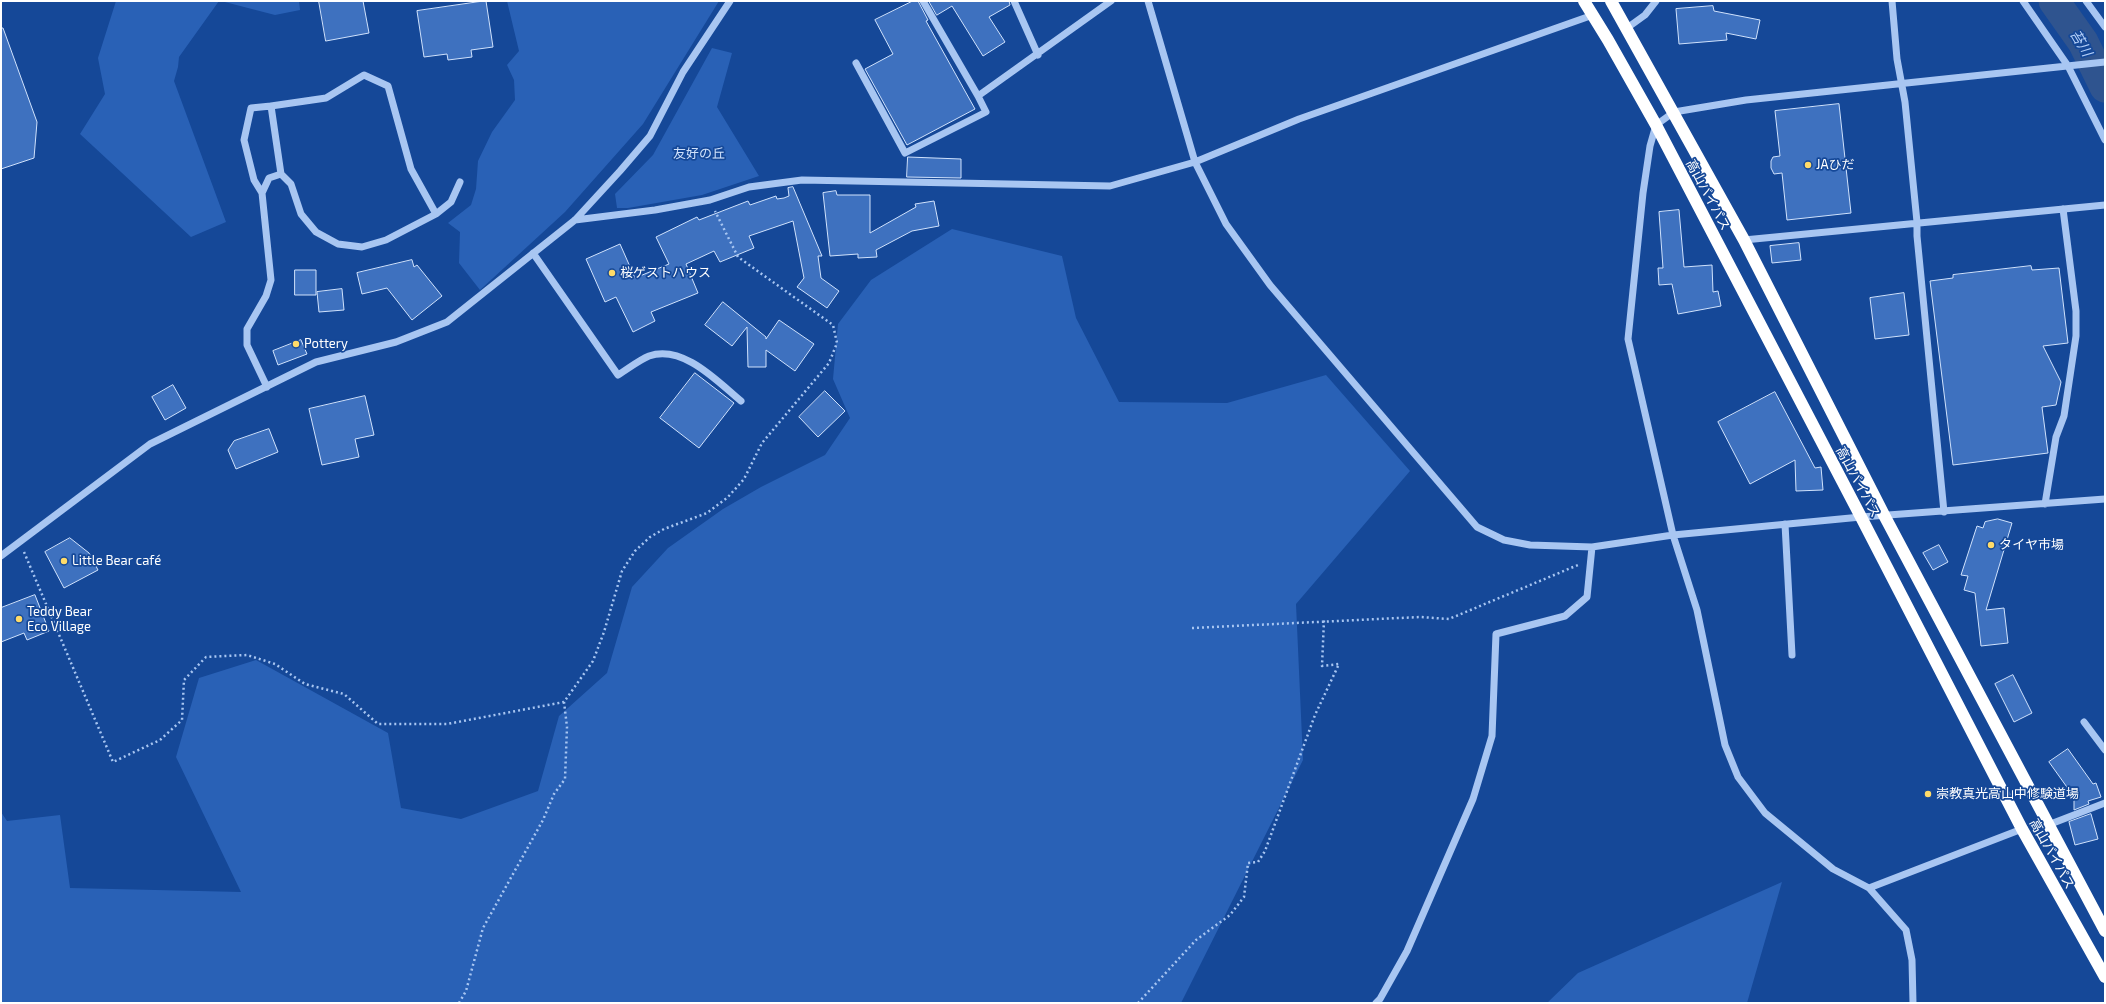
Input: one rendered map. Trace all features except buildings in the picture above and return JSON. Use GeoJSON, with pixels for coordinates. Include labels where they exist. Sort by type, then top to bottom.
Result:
{"type":"FeatureCollection","features":[{"type":"Feature","properties":{"kind":"highway","name":"高山バイパス"},"geometry":{"type":"LineString","coordinates":[[1584,1],[1656,125],[2022,829],[2105,977]]}},
{"type":"Feature","properties":{"kind":"highway","name":"高山バイパス"},"geometry":{"type":"LineString","coordinates":[[1611,1],[1744,240],[1884,515],[2105,931]]}},
{"type":"Feature","properties":{"kind":"street"},"geometry":{"type":"LineString","coordinates":[[1,556],[19,540],[150,444],[316,362],[396,342],[447,322],[575,220],[650,136],[683,72],[730,1]]}},
{"type":"Feature","properties":{"kind":"street"},"geometry":{"type":"LineString","coordinates":[[856,63],[905,153],[986,112],[923,1]]}},
{"type":"Feature","properties":{"kind":"street"},"geometry":{"type":"LineString","coordinates":[[1014,1],[1038,55]]}},
{"type":"Feature","properties":{"kind":"street"},"geometry":{"type":"LineString","coordinates":[[978,96],[1038,55],[1111,1]]}},
{"type":"Feature","properties":{"kind":"street"},"geometry":{"type":"LineString","coordinates":[[1148,1],[1195,162],[1226,224],[1270,285],[1477,527],[1504,540],[1530,545],[1592,547],[1673,535],[1785,524],[1884,515],[1944,512],[2105,499]]}},
{"type":"Feature","properties":{"kind":"street"},"geometry":{"type":"LineString","coordinates":[[1627,28],[1645,15],[1656,1]]}},
{"type":"Feature","properties":{"kind":"street"},"geometry":{"type":"LineString","coordinates":[[1892,1],[1897,59],[1902,83],[1917,222],[1917,236],[1944,512]]}},
{"type":"Feature","properties":{"kind":"street"},"geometry":{"type":"LineString","coordinates":[[2023,1],[2072,65],[2105,140]]}},
{"type":"Feature","properties":{"kind":"street"},"geometry":{"type":"LineString","coordinates":[[2086,1],[2105,27]]}},
{"type":"Feature","properties":{"kind":"street"},"geometry":{"type":"LineString","coordinates":[[575,220],[655,210],[710,200],[749,187],[802,180],[1110,186],[1195,162],[1299,120],[1593,15]]}},
{"type":"Feature","properties":{"kind":"street"},"geometry":{"type":"LineString","coordinates":[[1913,1003],[1912,960],[1906,930],[1869,888],[1833,869],[1765,813],[1738,777],[1725,745],[1698,610],[1673,535],[1628,339],[1643,193],[1650,146],[1656,125],[1674,112],[1746,100],[2105,62]]}},
{"type":"Feature","properties":{"kind":"street"},"geometry":{"type":"LineString","coordinates":[[267,387],[248,346],[247,329],[266,296],[271,280],[262,193],[254,180],[244,140],[251,108],[326,98],[364,75],[388,86],[411,169],[436,214]]}},
{"type":"Feature","properties":{"kind":"street"},"geometry":{"type":"LineString","coordinates":[[271,106],[282,174],[291,184],[301,214],[316,232],[338,244],[362,246],[386,240],[436,214],[451,202],[460,182]]}},
{"type":"Feature","properties":{"kind":"street"},"geometry":{"type":"LineString","coordinates":[[262,193],[269,178],[282,174]]}},
{"type":"Feature","properties":{"kind":"street"},"geometry":{"type":"LineString","coordinates":[[1744,240],[1917,222],[2105,205]]}},
{"type":"Feature","properties":{"kind":"street"},"geometry":{"type":"LineString","coordinates":[[2045,504],[2056,437],[2064,416],[2076,336],[2076,311],[2063,209]]}},
{"type":"Feature","properties":{"kind":"street"},"geometry":{"type":"LineString","coordinates":[[533,253],[618,375],[649,356],[664,353],[698,365],[741,401]]}},
{"type":"Feature","properties":{"kind":"street"},"geometry":{"type":"LineString","coordinates":[[1785,524],[1792,655]]}},
{"type":"Feature","properties":{"kind":"street"},"geometry":{"type":"LineString","coordinates":[[1376,1003],[1380,999],[1407,950],[1474,798],[1492,736],[1496,634],[1565,616],[1587,597],[1592,547]]}},
{"type":"Feature","properties":{"kind":"street"},"geometry":{"type":"LineString","coordinates":[[2084,722],[2105,750]]}},
{"type":"Feature","properties":{"kind":"street"},"geometry":{"type":"LineString","coordinates":[[2048,825],[2105,803]]}},
{"type":"Feature","properties":{"kind":"street"},"geometry":{"type":"LineString","coordinates":[[1869,888],[2022,829]]}},
{"type":"Feature","properties":{"kind":"path"},"geometry":{"type":"LineString","coordinates":[[459,1003],[466,991],[483,928],[543,820],[554,794],[565,779],[567,727],[564,702],[593,661],[604,632],[622,571],[635,551],[650,537],[664,529],[707,513],[728,497],[744,479],[762,443],[829,364],[837,343],[833,325],[738,257],[710,200]]}},
{"type":"Feature","properties":{"kind":"path"},"geometry":{"type":"LineString","coordinates":[[19,540],[113,762],[160,740],[182,720],[184,680],[206,657],[247,655],[275,664],[305,684],[344,694],[378,724],[447,724],[564,702]]}},
{"type":"Feature","properties":{"kind":"path"},"geometry":{"type":"LineString","coordinates":[[1192,628],[1324,620],[1420,617],[1449,619],[1591,559]]}},
{"type":"Feature","properties":{"kind":"path"},"geometry":{"type":"LineString","coordinates":[[1138,1003],[1196,940],[1230,915],[1244,897],[1248,863],[1258,862],[1265,851],[1315,715],[1339,664],[1322,666],[1324,620]]}},
{"type":"Feature","properties":{"kind":"green space"},"geometry":{"type":"Polygon","coordinates":[[[116,1],[219,1],[179,57],[174,81],[226,222],[191,237],[80,134],[105,94],[98,58],[116,1]]]}},
{"type":"Feature","properties":{"kind":"green space"},"geometry":{"type":"Polygon","coordinates":[[[221,1],[299,1],[300,10],[275,15],[221,1]]]}},
{"type":"Feature","properties":{"kind":"green space"},"geometry":{"type":"Polygon","coordinates":[[[507,1],[719,1],[643,124],[565,212],[480,290],[459,263],[460,232],[448,223],[471,205],[476,189],[478,161],[492,132],[515,100],[514,80],[507,65],[519,51],[507,1]]]}},
{"type":"Feature","properties":{"kind":"green space","name":"友好の丘"},"geometry":{"type":"Polygon","coordinates":[[[712,48],[732,53],[717,107],[759,176],[702,195],[628,208],[617,208],[615,194],[653,155],[712,48]]]}},
{"type":"Feature","properties":{"kind":"green space"},"geometry":{"type":"Polygon","coordinates":[[[952,229],[1062,256],[1076,318],[1119,402],[1227,403],[1326,375],[1410,471],[1296,604],[1303,760],[1181,1003],[1,1003],[1,812],[7,821],[60,815],[70,888],[241,892],[176,757],[199,678],[256,660],[388,733],[401,808],[461,819],[538,791],[559,716],[607,673],[632,587],[668,548],[723,509],[761,487],[825,455],[850,418],[833,379],[838,324],[871,280],[952,229]]]}},
{"type":"Feature","properties":{"kind":"green space"},"geometry":{"type":"Polygon","coordinates":[[[1782,882],[1747,1003],[1547,1003],[1578,973],[1782,882]]]}},
{"type":"Feature","properties":{"kind":"waterway","name":"苔川"},"geometry":{"type":"LineString","coordinates":[[2054,1],[2083,42],[2105,87]]}},
{"type":"Feature","properties":{"kind":"place","name":"JAひだ"},"geometry":{"type":"Point","coordinates":[1808,165]}},
{"type":"Feature","properties":{"kind":"place","name":"桜ゲストハウス"},"geometry":{"type":"Point","coordinates":[612,273]}},
{"type":"Feature","properties":{"kind":"place","name":"Pottery"},"geometry":{"type":"Point","coordinates":[296,344]}},
{"type":"Feature","properties":{"kind":"place","name":"タイヤ市場"},"geometry":{"type":"Point","coordinates":[1991,545]}},
{"type":"Feature","properties":{"kind":"place","name":"Little Bear café"},"geometry":{"type":"Point","coordinates":[64,561]}},
{"type":"Feature","properties":{"kind":"place","name":"Teddy Bear Eco Village"},"geometry":{"type":"Point","coordinates":[19,619]}},
{"type":"Feature","properties":{"kind":"place","name":"崇教真光高山中修験道場"},"geometry":{"type":"Point","coordinates":[1928,794]}}]}
